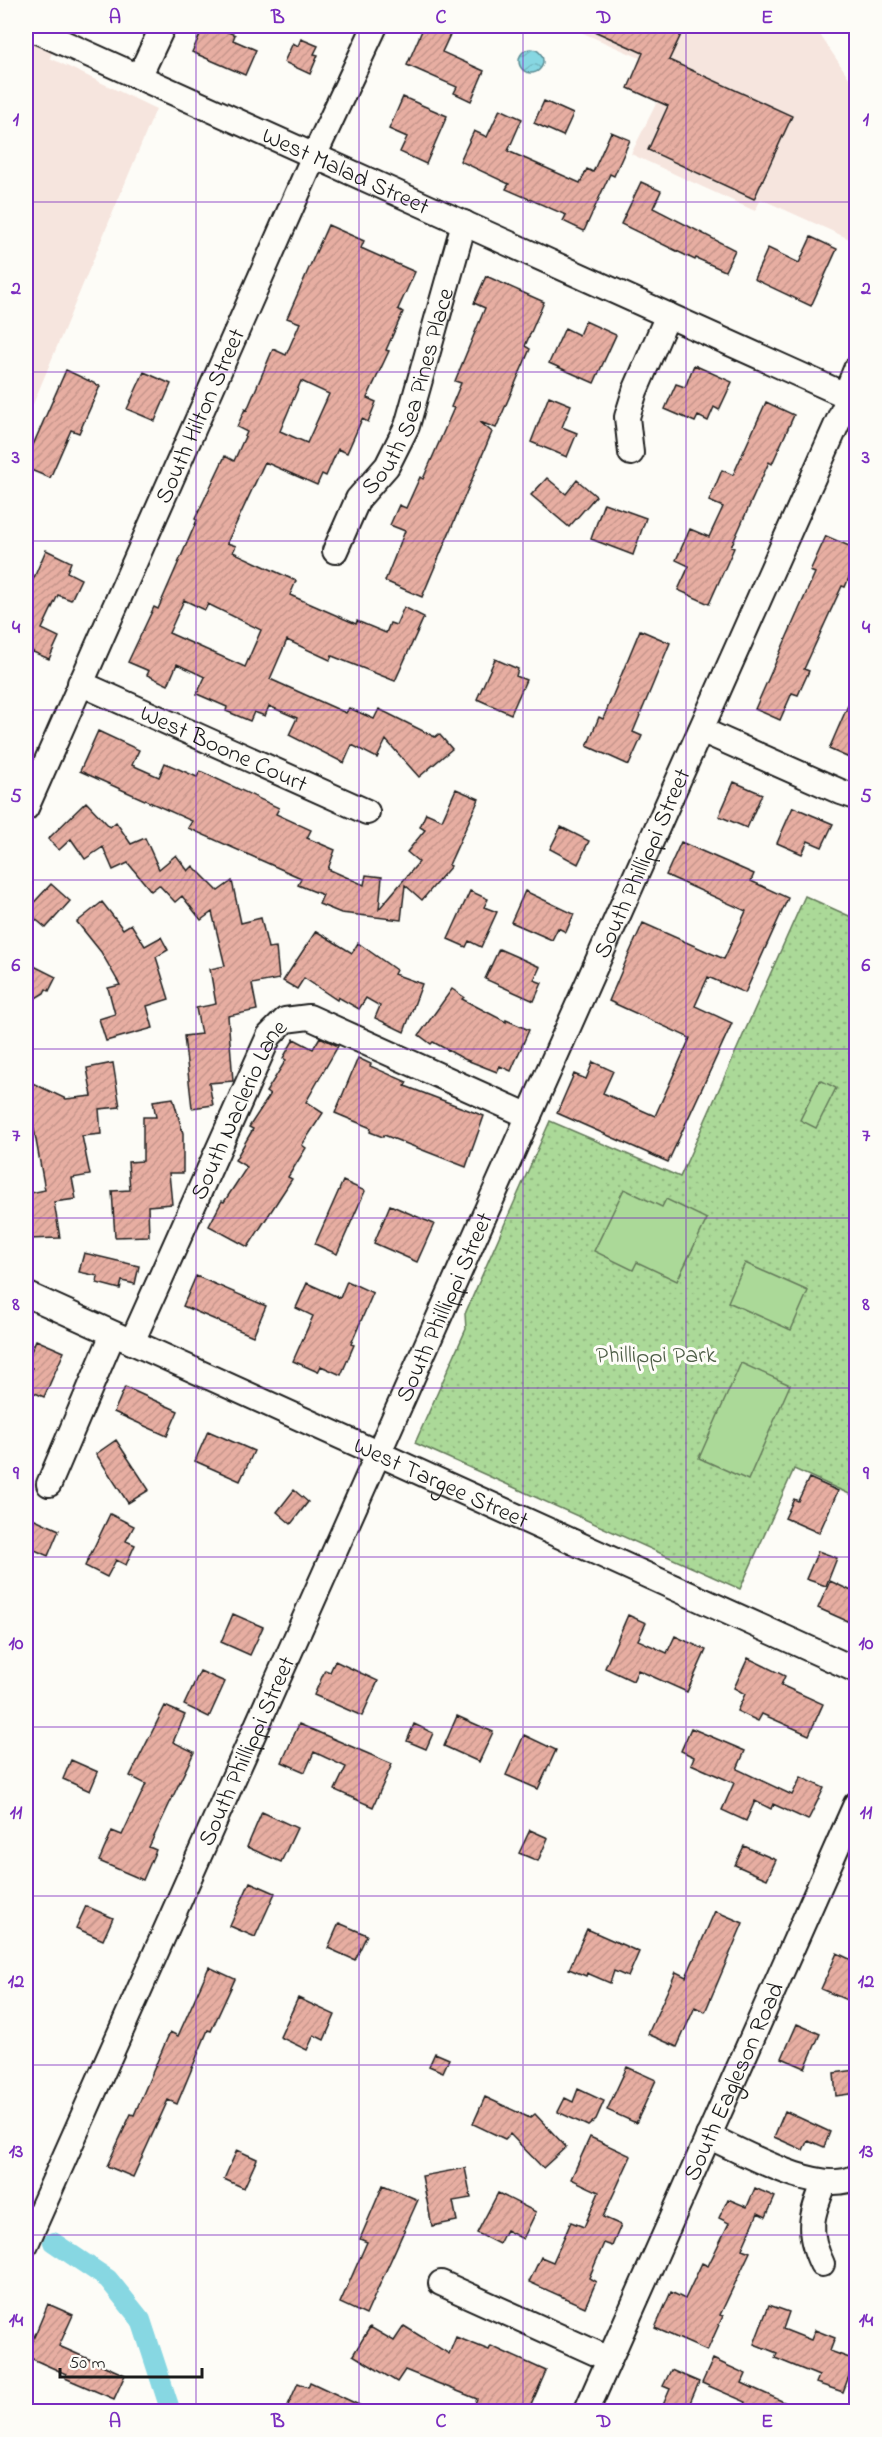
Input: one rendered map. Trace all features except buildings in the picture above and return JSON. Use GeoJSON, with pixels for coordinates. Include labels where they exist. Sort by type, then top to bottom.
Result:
{"type":"FeatureCollection","features":[{"type":"Feature","properties":{"kind":"street","name":"West Malad Street"},"geometry":{"type":"LineString","coordinates":[[26,26],[853,399]]}},
{"type":"Feature","properties":{"kind":"street"},"geometry":{"type":"LineString","coordinates":[[139,77],[163,26]]}},
{"type":"Feature","properties":{"kind":"street","name":"South Hilton Street"},"geometry":{"type":"LineString","coordinates":[[26,808],[314,156],[375,26]]}},
{"type":"Feature","properties":{"kind":"street","name":"South Sea Pines Place"},"geometry":{"type":"LineString","coordinates":[[335,550],[358,499],[387,466],[407,426],[464,223]]}},
{"type":"Feature","properties":{"kind":"street"},"geometry":{"type":"LineString","coordinates":[[631,453],[627,417],[635,391],[668,315]]}},
{"type":"Feature","properties":{"kind":"street","name":"South Phillippi Street"},"geometry":{"type":"LineString","coordinates":[[26,2244],[700,730],[853,399],[850,384],[856,369]]}},
{"type":"Feature","properties":{"kind":"street","name":"West Boone Court"},"geometry":{"type":"LineString","coordinates":[[80,683],[367,812]]}},
{"type":"Feature","properties":{"kind":"street"},"geometry":{"type":"LineString","coordinates":[[700,730],[841,792],[856,796]]}},
{"type":"Feature","properties":{"kind":"street","name":"South Naclerio Lane"},"geometry":{"type":"LineString","coordinates":[[49,1484],[123,1338],[269,1036],[285,1020],[309,1017],[529,1116]]}},
{"type":"Feature","properties":{"kind":"street","name":"West Targee Street"},"geometry":{"type":"LineString","coordinates":[[26,1294],[856,1670]]}},
{"type":"Feature","properties":{"kind":"street","name":"South Eagleson Road"},"geometry":{"type":"LineString","coordinates":[[586,2412],[856,1804]]}},
{"type":"Feature","properties":{"kind":"street"},"geometry":{"type":"LineString","coordinates":[[708,2136],[796,2176],[825,2182],[856,2177]]}},
{"type":"Feature","properties":{"kind":"street"},"geometry":{"type":"LineString","coordinates":[[822,2264],[813,2246],[812,2212],[825,2182]]}},
{"type":"Feature","properties":{"kind":"street"},"geometry":{"type":"LineString","coordinates":[[441,2283],[609,2359]]}},
{"type":"Feature","properties":{"kind":"shaded area"},"geometry":{"type":"Polygon","coordinates":[[[26,26],[61,26],[50,58],[156,109],[26,421],[26,26]]]}},
{"type":"Feature","properties":{"kind":"shaded area"},"geometry":{"type":"Polygon","coordinates":[[[567,26],[814,26],[856,88],[856,242],[761,199],[755,211],[631,154],[672,72],[567,26]]]}},
{"type":"Feature","properties":{"kind":"green space","name":"Phillippi Park"},"geometry":{"type":"Polygon","coordinates":[[[805,896],[856,919],[856,1497],[794,1469],[740,1589],[415,1443],[466,1329],[465,1314],[550,1121],[680,1177],[805,896]]]}},
{"type":"Feature","properties":{"kind":"green space"},"geometry":{"type":"Polygon","coordinates":[[[820,1080],[836,1088],[816,1128],[800,1120],[820,1080]]]}},
{"type":"Feature","properties":{"kind":"green space"},"geometry":{"type":"Polygon","coordinates":[[[624,1189],[662,1207],[666,1199],[707,1219],[677,1281],[637,1262],[633,1270],[594,1251],[624,1189]]]}},
{"type":"Feature","properties":{"kind":"green space"},"geometry":{"type":"Polygon","coordinates":[[[745,1263],[808,1291],[791,1330],[728,1302],[745,1263]]]}},
{"type":"Feature","properties":{"kind":"green space"},"geometry":{"type":"Polygon","coordinates":[[[741,1363],[790,1385],[748,1480],[699,1458],[741,1363]]]}},
{"type":"Feature","properties":{"kind":"water"},"geometry":{"type":"Polygon","coordinates":[[[531,49],[540,52],[543,61],[540,70],[531,73],[522,70],[519,61],[522,52],[531,49]]]}},
{"type":"Feature","properties":{"kind":"waterway"},"geometry":{"type":"LineString","coordinates":[[53,2242],[108,2279],[141,2320],[171,2412]]}}]}
